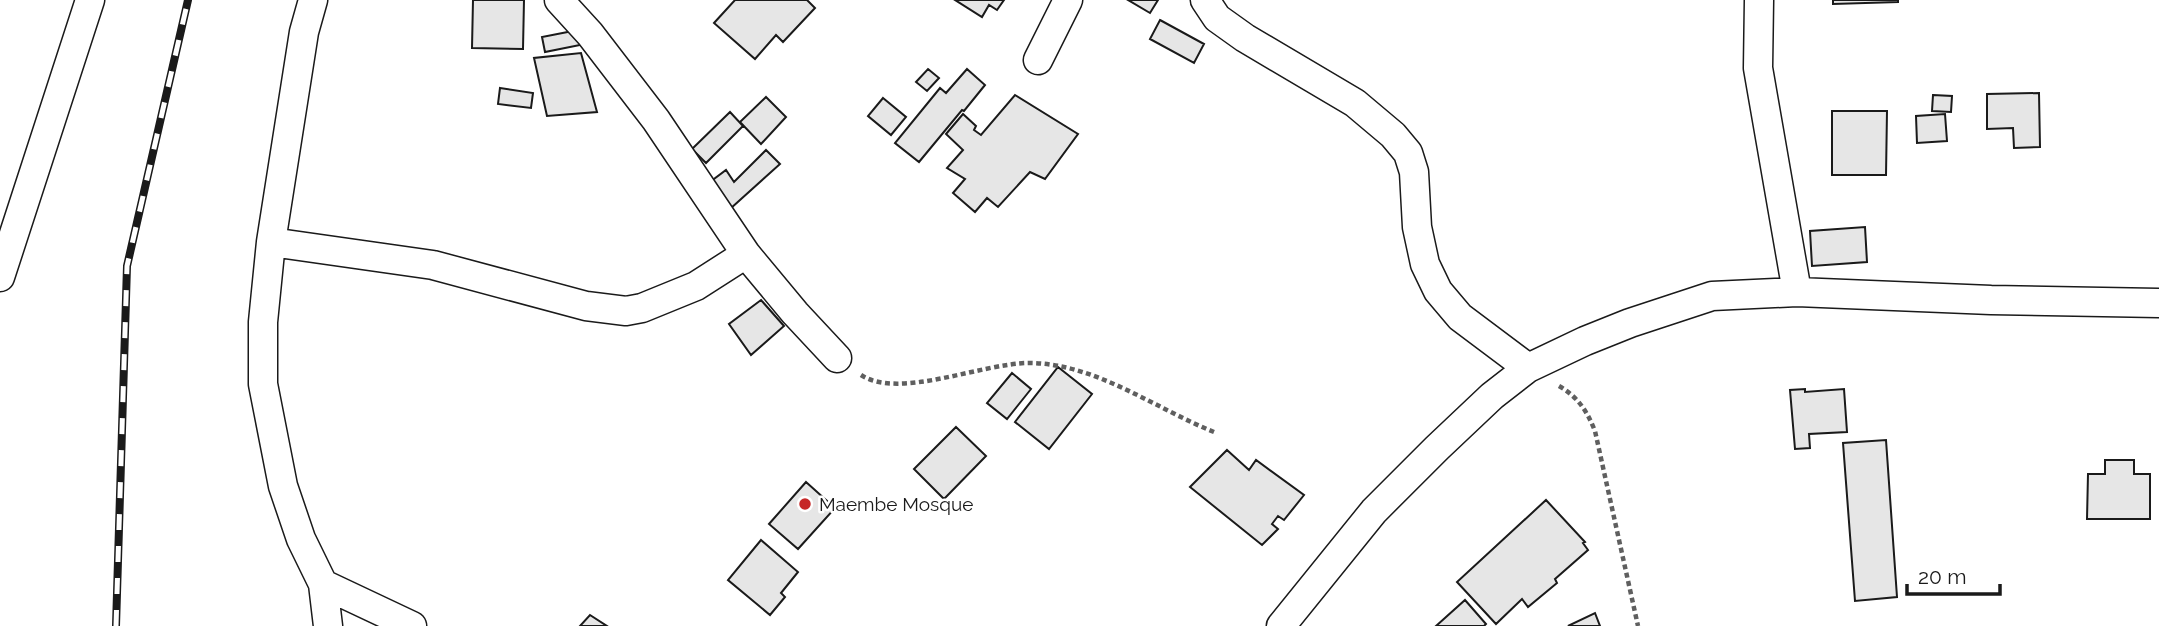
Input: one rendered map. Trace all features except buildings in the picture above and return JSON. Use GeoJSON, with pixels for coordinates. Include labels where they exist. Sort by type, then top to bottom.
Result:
{"type":"FeatureCollection","features":[{"type":"Feature","properties":{"kind":"street"},"geometry":{"type":"LineString","coordinates":[[0,277],[90,0]]}},
{"type":"Feature","properties":{"kind":"street"},"geometry":{"type":"LineString","coordinates":[[313,0],[304,32],[271,242],[263,322],[263,384],[283,486],[301,539],[323,584],[328,626]]}},
{"type":"Feature","properties":{"kind":"street"},"geometry":{"type":"LineString","coordinates":[[559,0],[590,34],[656,120],[746,254],[837,358]]}},
{"type":"Feature","properties":{"kind":"street"},"geometry":{"type":"LineString","coordinates":[[1038,60],[1068,0]]}},
{"type":"Feature","properties":{"kind":"street"},"geometry":{"type":"LineString","coordinates":[[1205,0],[1217,18],[1245,38],[1354,103],[1393,135],[1408,153],[1414,172],[1417,227],[1425,264],[1438,291],[1460,317],[1528,368]]}},
{"type":"Feature","properties":{"kind":"street"},"geometry":{"type":"LineString","coordinates":[[1759,0],[1758,68],[1797,292]]}},
{"type":"Feature","properties":{"kind":"street"},"geometry":{"type":"LineString","coordinates":[[271,242],[433,265],[586,306],[626,311],[642,308],[696,286],[746,254]]}},
{"type":"Feature","properties":{"kind":"street"},"geometry":{"type":"LineString","coordinates":[[1281,626],[1374,511],[1492,396],[1528,368],[1630,323],[1712,296],[1797,292],[1991,300],[2159,303]]}},
{"type":"Feature","properties":{"kind":"street"},"geometry":{"type":"LineString","coordinates":[[323,584],[412,626]]}},
{"type":"Feature","properties":{"kind":"path"},"geometry":{"type":"LineString","coordinates":[[837,358],[864,378],[890,385],[1028,363],[1070,368],[1126,390],[1214,432]]}},
{"type":"Feature","properties":{"kind":"path"},"geometry":{"type":"LineString","coordinates":[[1528,368],[1569,392],[1588,412],[1595,431],[1638,626]]}},
{"type":"Feature","properties":{"kind":"railway"},"geometry":{"type":"LineString","coordinates":[[116,626],[127,266],[188,0]]}},
{"type":"Feature","properties":{"kind":"place","name":"Maembe Mosque"},"geometry":{"type":"Point","coordinates":[805,504]}}]}
